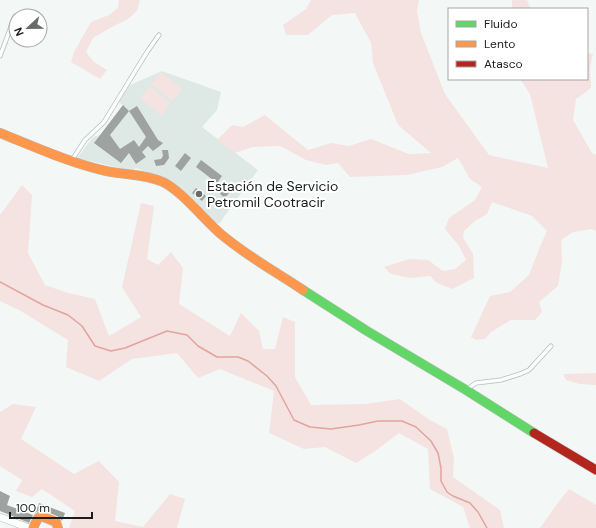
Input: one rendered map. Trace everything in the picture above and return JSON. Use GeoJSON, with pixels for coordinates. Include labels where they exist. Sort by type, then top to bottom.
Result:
{"type":"FeatureCollection","features":[{"type":"Feature","properties":{"kind":"main road"},"geometry":{"type":"LineString","coordinates":[[0,133],[71,161],[107,171],[140,175],[164,183],[192,206],[222,235],[248,254],[367,331],[596,470]]}},
{"type":"Feature","properties":{"kind":"main road"},"geometry":{"type":"LineString","coordinates":[[33,528],[38,518],[41,516],[56,522],[58,528]]}},
{"type":"Feature","properties":{"kind":"street"},"geometry":{"type":"LineString","coordinates":[[0,518],[29,528]]}},
{"type":"Feature","properties":{"kind":"lane"},"geometry":{"type":"LineString","coordinates":[[0,56],[8,35]]}},
{"type":"Feature","properties":{"kind":"lane"},"geometry":{"type":"LineString","coordinates":[[71,161],[85,140],[104,122],[159,35]]}},
{"type":"Feature","properties":{"kind":"lane"},"geometry":{"type":"LineString","coordinates":[[466,390],[476,383],[501,380],[529,370],[551,346]]}},
{"type":"Feature","properties":{"kind":"shaded area"},"geometry":{"type":"Polygon","coordinates":[[[119,0],[140,0],[137,11],[128,19],[93,38],[86,52],[94,62],[107,70],[100,79],[71,62],[74,52],[91,22],[109,15],[118,8],[119,0]]]}},
{"type":"Feature","properties":{"kind":"shaded area"},"geometry":{"type":"Polygon","coordinates":[[[311,0],[419,0],[417,11],[421,33],[445,94],[489,155],[548,168],[530,94],[521,80],[588,80],[588,53],[593,54],[590,68],[591,88],[576,99],[573,120],[592,153],[596,155],[596,231],[591,229],[573,232],[561,240],[562,262],[558,286],[539,302],[542,312],[535,320],[511,320],[491,332],[485,339],[476,340],[471,337],[490,296],[510,292],[529,275],[547,231],[532,216],[492,202],[487,214],[475,221],[464,231],[463,238],[473,254],[474,278],[452,289],[437,283],[430,276],[410,278],[391,274],[384,267],[409,259],[428,260],[443,271],[455,269],[466,260],[459,246],[445,229],[449,218],[475,200],[482,187],[470,179],[458,158],[442,167],[407,175],[350,177],[338,163],[326,165],[306,160],[280,146],[252,147],[235,153],[217,140],[232,125],[243,127],[265,115],[308,150],[331,143],[349,146],[371,139],[409,154],[431,153],[398,125],[373,63],[371,43],[355,13],[332,15],[308,35],[286,35],[283,25],[306,9],[311,0]]]}},
{"type":"Feature","properties":{"kind":"shaded area"},"geometry":{"type":"Polygon","coordinates":[[[512,0],[527,0],[531,8],[512,8],[512,0]]]}},
{"type":"Feature","properties":{"kind":"shaded area"},"geometry":{"type":"Polygon","coordinates":[[[162,71],[221,92],[217,110],[202,127],[258,170],[219,224],[210,219],[161,178],[136,168],[132,171],[77,158],[93,137],[100,135],[123,106],[119,102],[130,85],[162,71]]]}},
{"type":"Feature","properties":{"kind":"shaded area"},"geometry":{"type":"Polygon","coordinates":[[[161,72],[182,89],[172,101],[151,84],[161,72]]]}},
{"type":"Feature","properties":{"kind":"shaded area"},"geometry":{"type":"Polygon","coordinates":[[[149,86],[170,103],[161,115],[140,98],[149,86]]]}},
{"type":"Feature","properties":{"kind":"shaded area"},"geometry":{"type":"Polygon","coordinates":[[[22,185],[32,195],[28,253],[45,285],[68,293],[95,299],[109,336],[141,317],[122,287],[141,203],[154,206],[147,259],[158,265],[171,252],[183,268],[179,304],[230,336],[241,313],[259,331],[263,349],[275,349],[283,317],[295,322],[295,377],[311,405],[365,404],[400,399],[430,420],[447,429],[454,458],[453,477],[500,510],[504,528],[470,528],[463,507],[430,489],[428,449],[399,433],[374,452],[356,463],[325,447],[304,449],[269,433],[274,391],[220,369],[198,378],[177,353],[132,359],[99,381],[66,367],[68,340],[19,310],[0,301],[0,215],[22,185]]]}},
{"type":"Feature","properties":{"kind":"shaded area"},"geometry":{"type":"Polygon","coordinates":[[[596,373],[596,385],[580,384],[566,380],[563,374],[596,373]]]}},
{"type":"Feature","properties":{"kind":"shaded area"},"geometry":{"type":"Polygon","coordinates":[[[13,404],[36,407],[21,439],[74,474],[99,461],[119,482],[115,521],[143,527],[170,494],[185,499],[177,528],[69,528],[75,511],[42,489],[32,497],[16,491],[22,480],[0,466],[0,412],[13,404]]]}},
{"type":"Feature","properties":{"kind":"shaded area"},"geometry":{"type":"Polygon","coordinates":[[[569,489],[596,505],[596,528],[540,528],[557,504],[569,489]]]}},
{"type":"Feature","properties":{"kind":"building"},"geometry":{"type":"Polygon","coordinates":[[[123,105],[129,111],[137,106],[158,140],[163,143],[153,151],[148,146],[142,152],[146,157],[136,164],[129,153],[121,163],[94,143],[123,105]],[[129,111],[110,135],[120,149],[134,140],[139,147],[146,137],[129,111]]]}},
{"type":"Feature","properties":{"kind":"building"},"geometry":{"type":"Polygon","coordinates":[[[162,150],[168,150],[169,158],[164,165],[156,166],[154,160],[161,159],[163,156],[162,150]]]}},
{"type":"Feature","properties":{"kind":"building"},"geometry":{"type":"Polygon","coordinates":[[[185,153],[191,158],[181,171],[175,166],[185,153]]]}},
{"type":"Feature","properties":{"kind":"building"},"geometry":{"type":"Polygon","coordinates":[[[201,160],[222,176],[217,183],[196,167],[201,160]]]}},
{"type":"Feature","properties":{"kind":"building"},"geometry":{"type":"Polygon","coordinates":[[[228,182],[234,186],[225,198],[220,194],[228,182]]]}},
{"type":"Feature","properties":{"kind":"building","name":"Estación de Servicio Petromil Cootracir"},"geometry":{"type":"Polygon","coordinates":[[[196,188],[206,196],[202,201],[192,193],[196,188]]]}},
{"type":"Feature","properties":{"kind":"building"},"geometry":{"type":"Polygon","coordinates":[[[0,491],[10,496],[7,505],[33,515],[29,523],[0,511],[0,491]]]}},
{"type":"Feature","properties":{"kind":"building"},"geometry":{"type":"Polygon","coordinates":[[[39,503],[65,513],[62,521],[59,517],[43,510],[35,513],[39,503]]]}},
{"type":"Feature","properties":{"kind":"waterway"},"geometry":{"type":"LineString","coordinates":[[0,282],[43,305],[68,315],[82,326],[95,346],[111,351],[125,348],[167,331],[187,335],[198,346],[217,357],[238,357],[248,361],[267,376],[276,386],[294,420],[310,427],[331,429],[378,421],[402,421],[416,427],[431,441],[438,453],[441,468],[441,481],[447,492],[470,503],[478,512],[487,528]]}},
{"type":"Feature","properties":{"kind":"traffic: fast"},"geometry":{"type":"LineString","coordinates":[[303,290],[534,433]]}},
{"type":"Feature","properties":{"kind":"traffic: slow"},"geometry":{"type":"LineString","coordinates":[[0,133],[79,164],[106,171],[149,177],[163,182],[178,192],[215,229],[232,243],[303,290]]}},
{"type":"Feature","properties":{"kind":"traffic: slow"},"geometry":{"type":"LineString","coordinates":[[33,528],[38,518],[41,516],[56,522],[58,528]]}},
{"type":"Feature","properties":{"kind":"traffic: jam"},"geometry":{"type":"LineString","coordinates":[[534,433],[596,470]]}},
{"type":"Feature","properties":{"kind":"place","name":"Estación de Servicio Petromil Cootracir"},"geometry":{"type":"Point","coordinates":[199,194]}}]}
